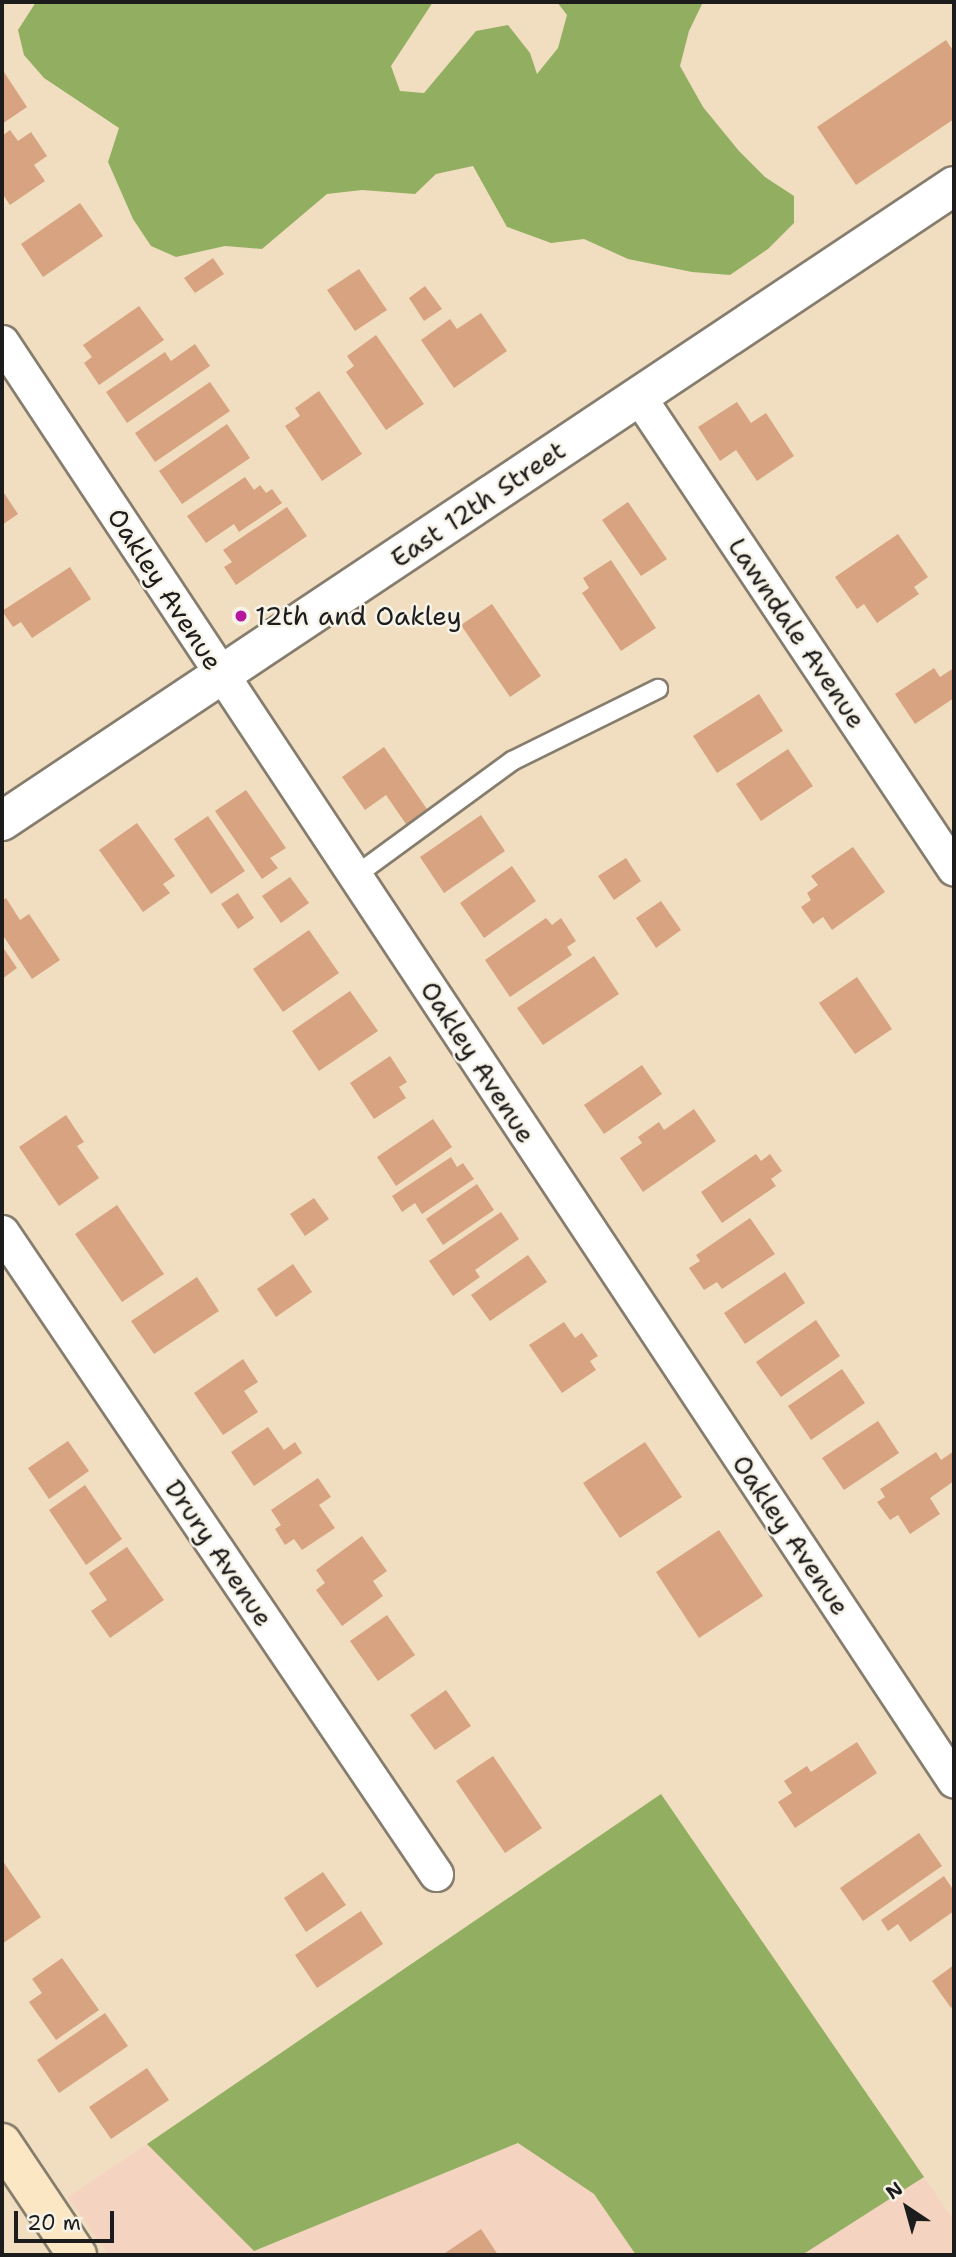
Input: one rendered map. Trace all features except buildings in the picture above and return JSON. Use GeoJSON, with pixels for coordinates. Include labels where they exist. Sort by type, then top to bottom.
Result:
{"type":"FeatureCollection","features":[{"type":"Feature","properties":{"kind":"main road"},"geometry":{"type":"LineString","coordinates":[[2,2143],[76,2255]]}},
{"type":"Feature","properties":{"kind":"street","name":"East 12th Street"},"geometry":{"type":"LineString","coordinates":[[2,821],[954,186]]}},
{"type":"Feature","properties":{"kind":"street","name":"Oakley Avenue"},"geometry":{"type":"LineString","coordinates":[[2,342],[954,1782]]}},
{"type":"Feature","properties":{"kind":"street","name":"Lawndale Avenue"},"geometry":{"type":"LineString","coordinates":[[639,397],[954,869]]}},
{"type":"Feature","properties":{"kind":"street","name":"Drury Avenue"},"geometry":{"type":"LineString","coordinates":[[2,1232],[436,1874]]}},
{"type":"Feature","properties":{"kind":"lane"},"geometry":{"type":"LineString","coordinates":[[355,876],[512,761],[658,689]]}},
{"type":"Feature","properties":{"kind":"shaded area"},"geometry":{"type":"Polygon","coordinates":[[[518,2143],[594,2194],[636,2255],[108,2255],[68,2197],[147,2144],[254,2251],[518,2143]]]}},
{"type":"Feature","properties":{"kind":"shaded area"},"geometry":{"type":"Polygon","coordinates":[[[924,2177],[954,2221],[954,2255],[802,2255],[924,2177]]]}},
{"type":"Feature","properties":{"kind":"green space"},"geometry":{"type":"Polygon","coordinates":[[[36,2],[433,2],[391,66],[400,91],[424,93],[476,31],[508,25],[530,53],[537,74],[558,48],[567,15],[557,2],[703,2],[689,31],[680,66],[703,107],[739,151],[765,177],[794,196],[794,223],[768,249],[730,275],[692,272],[628,259],[584,239],[551,243],[507,227],[473,166],[436,174],[415,194],[362,190],[327,194],[262,249],[225,246],[176,257],[151,246],[133,219],[108,162],[119,128],[44,78],[24,55],[18,30],[36,2]]]}},
{"type":"Feature","properties":{"kind":"green space"},"geometry":{"type":"Polygon","coordinates":[[[661,1794],[924,2177],[802,2255],[636,2255],[594,2194],[518,2143],[254,2251],[147,2144],[661,1794]]]}},
{"type":"Feature","properties":{"kind":"place","name":"12th and Oakley"},"geometry":{"type":"Point","coordinates":[241,616]}}]}
